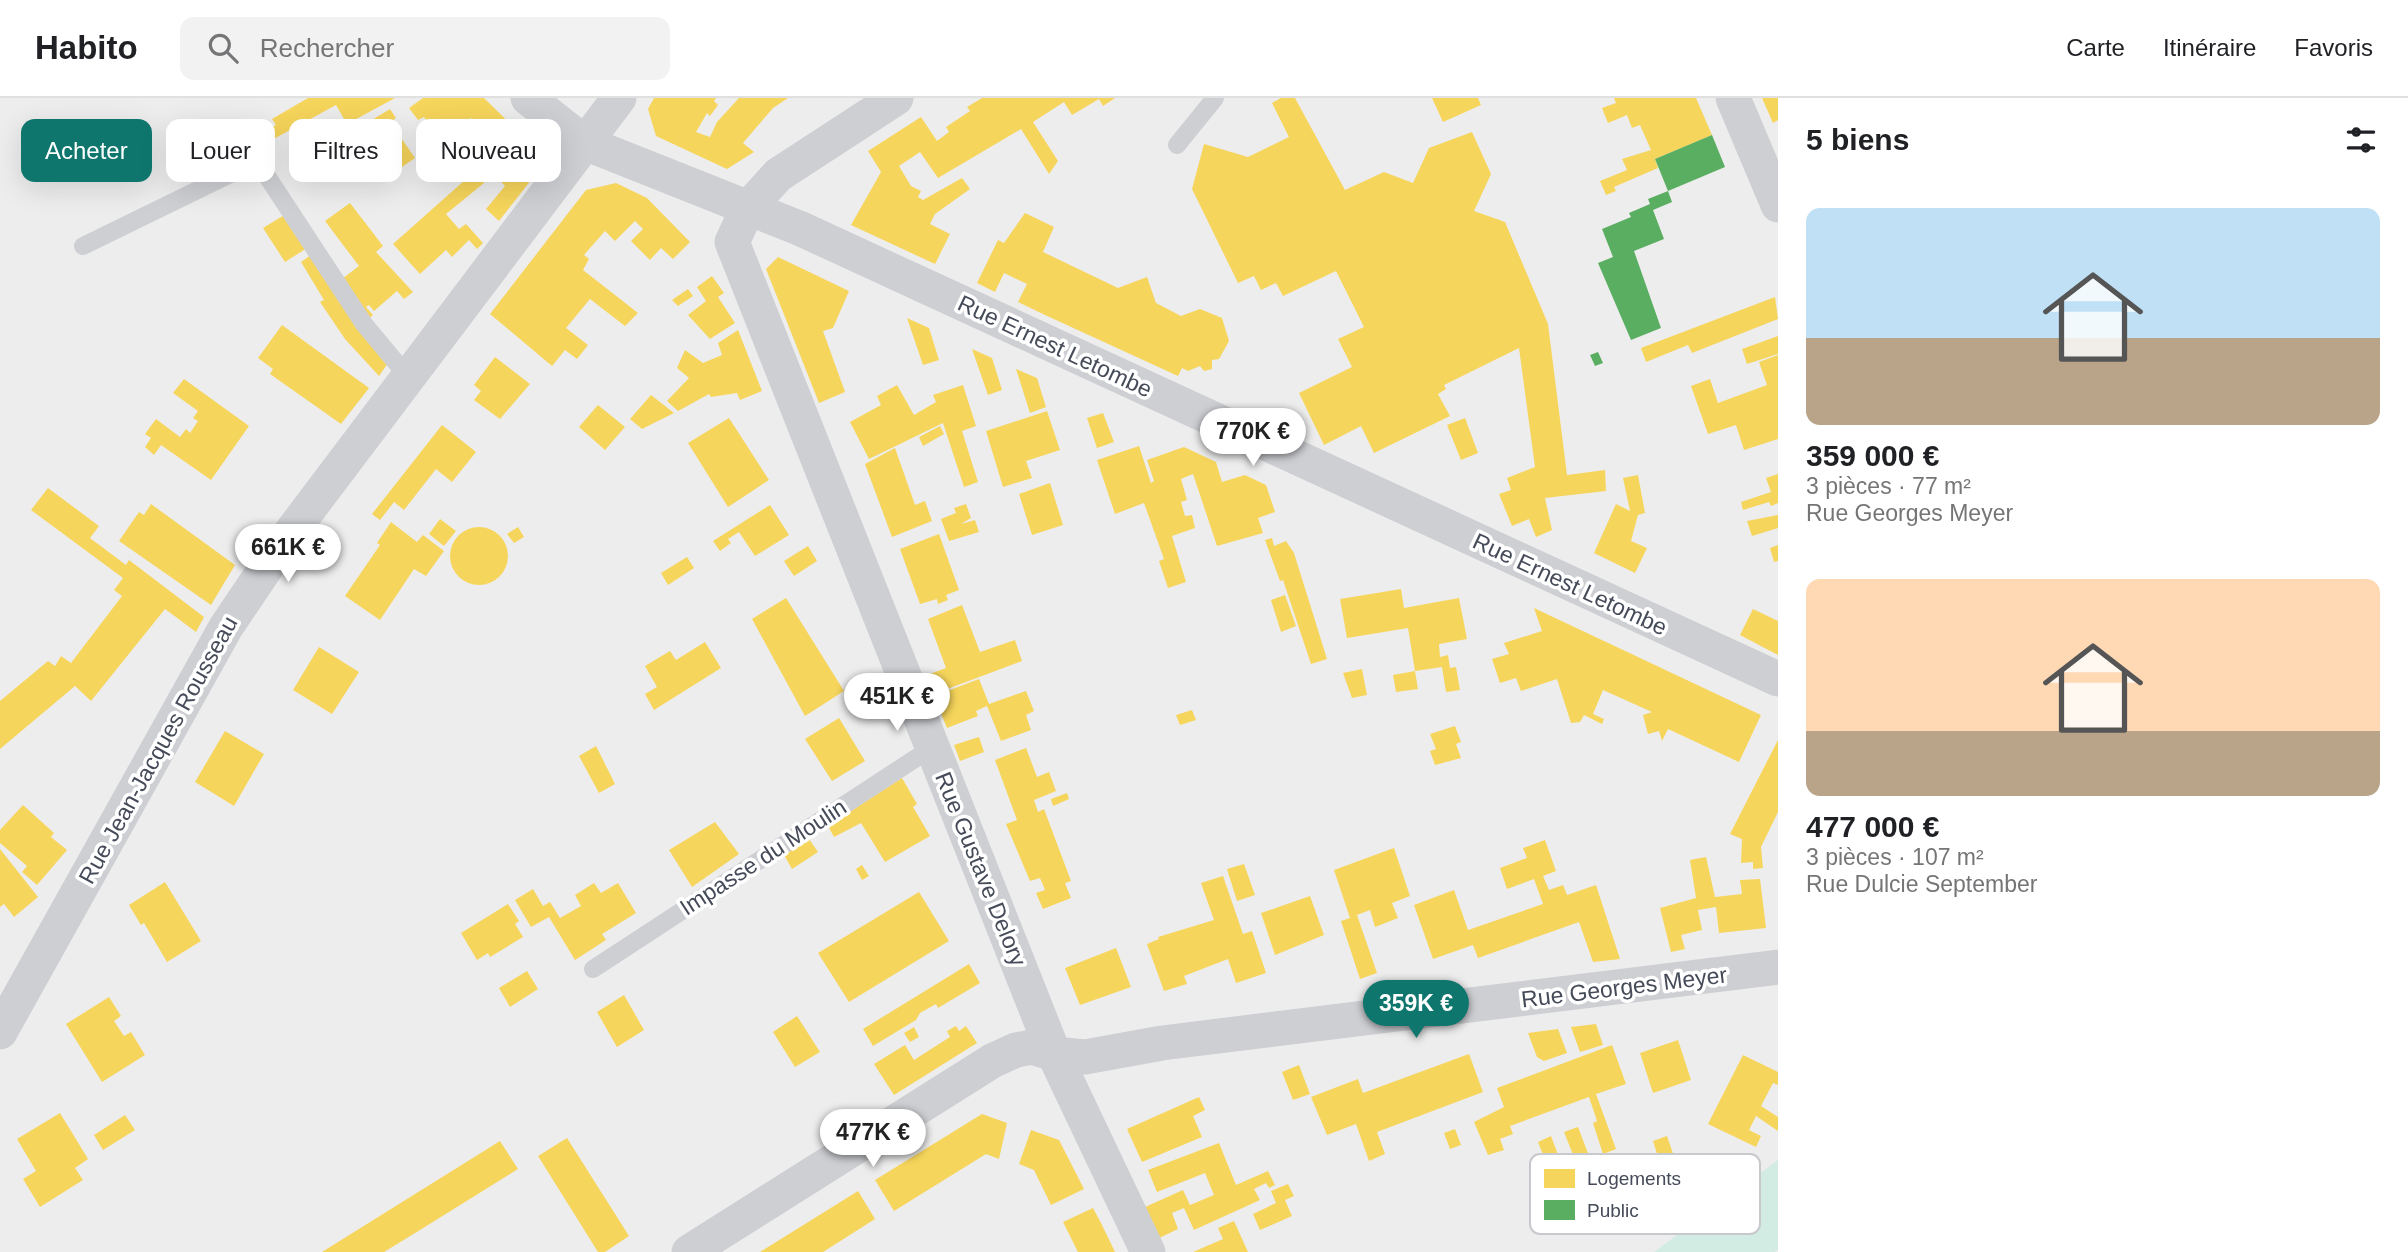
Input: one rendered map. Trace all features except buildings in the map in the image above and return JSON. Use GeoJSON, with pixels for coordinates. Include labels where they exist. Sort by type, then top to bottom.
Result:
{"type":"FeatureCollection","features":[{"type":"Feature","properties":{"kind":"street","name":"Rue Ernest Letombe"},"geometry":{"type":"LineString","coordinates":[[528,98],[585,143],[799,228],[1778,680]]}},
{"type":"Feature","properties":{"kind":"street","name":"Rue Jean-Jacques Rousseau"},"geometry":{"type":"LineString","coordinates":[[0,1032],[226,627],[280,547],[619,98]]}},
{"type":"Feature","properties":{"kind":"street","name":"Rue Gustave Delory"},"geometry":{"type":"LineString","coordinates":[[896,98],[778,175],[748,208],[732,242],[1054,1054],[1148,1252]]}},
{"type":"Feature","properties":{"kind":"street"},"geometry":{"type":"LineString","coordinates":[[1733,98],[1778,205]]}},
{"type":"Feature","properties":{"kind":"street","name":"Rue Georges Meyer"},"geometry":{"type":"LineString","coordinates":[[689,1252],[992,1061],[1016,1049],[1032,1047],[1054,1054],[1085,1057],[1163,1043],[1778,967]]}},
{"type":"Feature","properties":{"kind":"lane"},"geometry":{"type":"LineString","coordinates":[[1177,145],[1215,98]]}},
{"type":"Feature","properties":{"kind":"lane"},"geometry":{"type":"LineString","coordinates":[[83,246],[257,161],[364,324],[409,378]]}},
{"type":"Feature","properties":{"kind":"lane","name":"Impasse du Moulin"},"geometry":{"type":"LineString","coordinates":[[593,969],[933,747]]}},
{"type":"Feature","properties":{"kind":"green space"},"geometry":{"type":"Polygon","coordinates":[[[1778,1160],[1778,1249],[1775,1252],[1654,1252],[1678,1234],[1760,1234],[1760,1173],[1778,1160]]]}}]}
